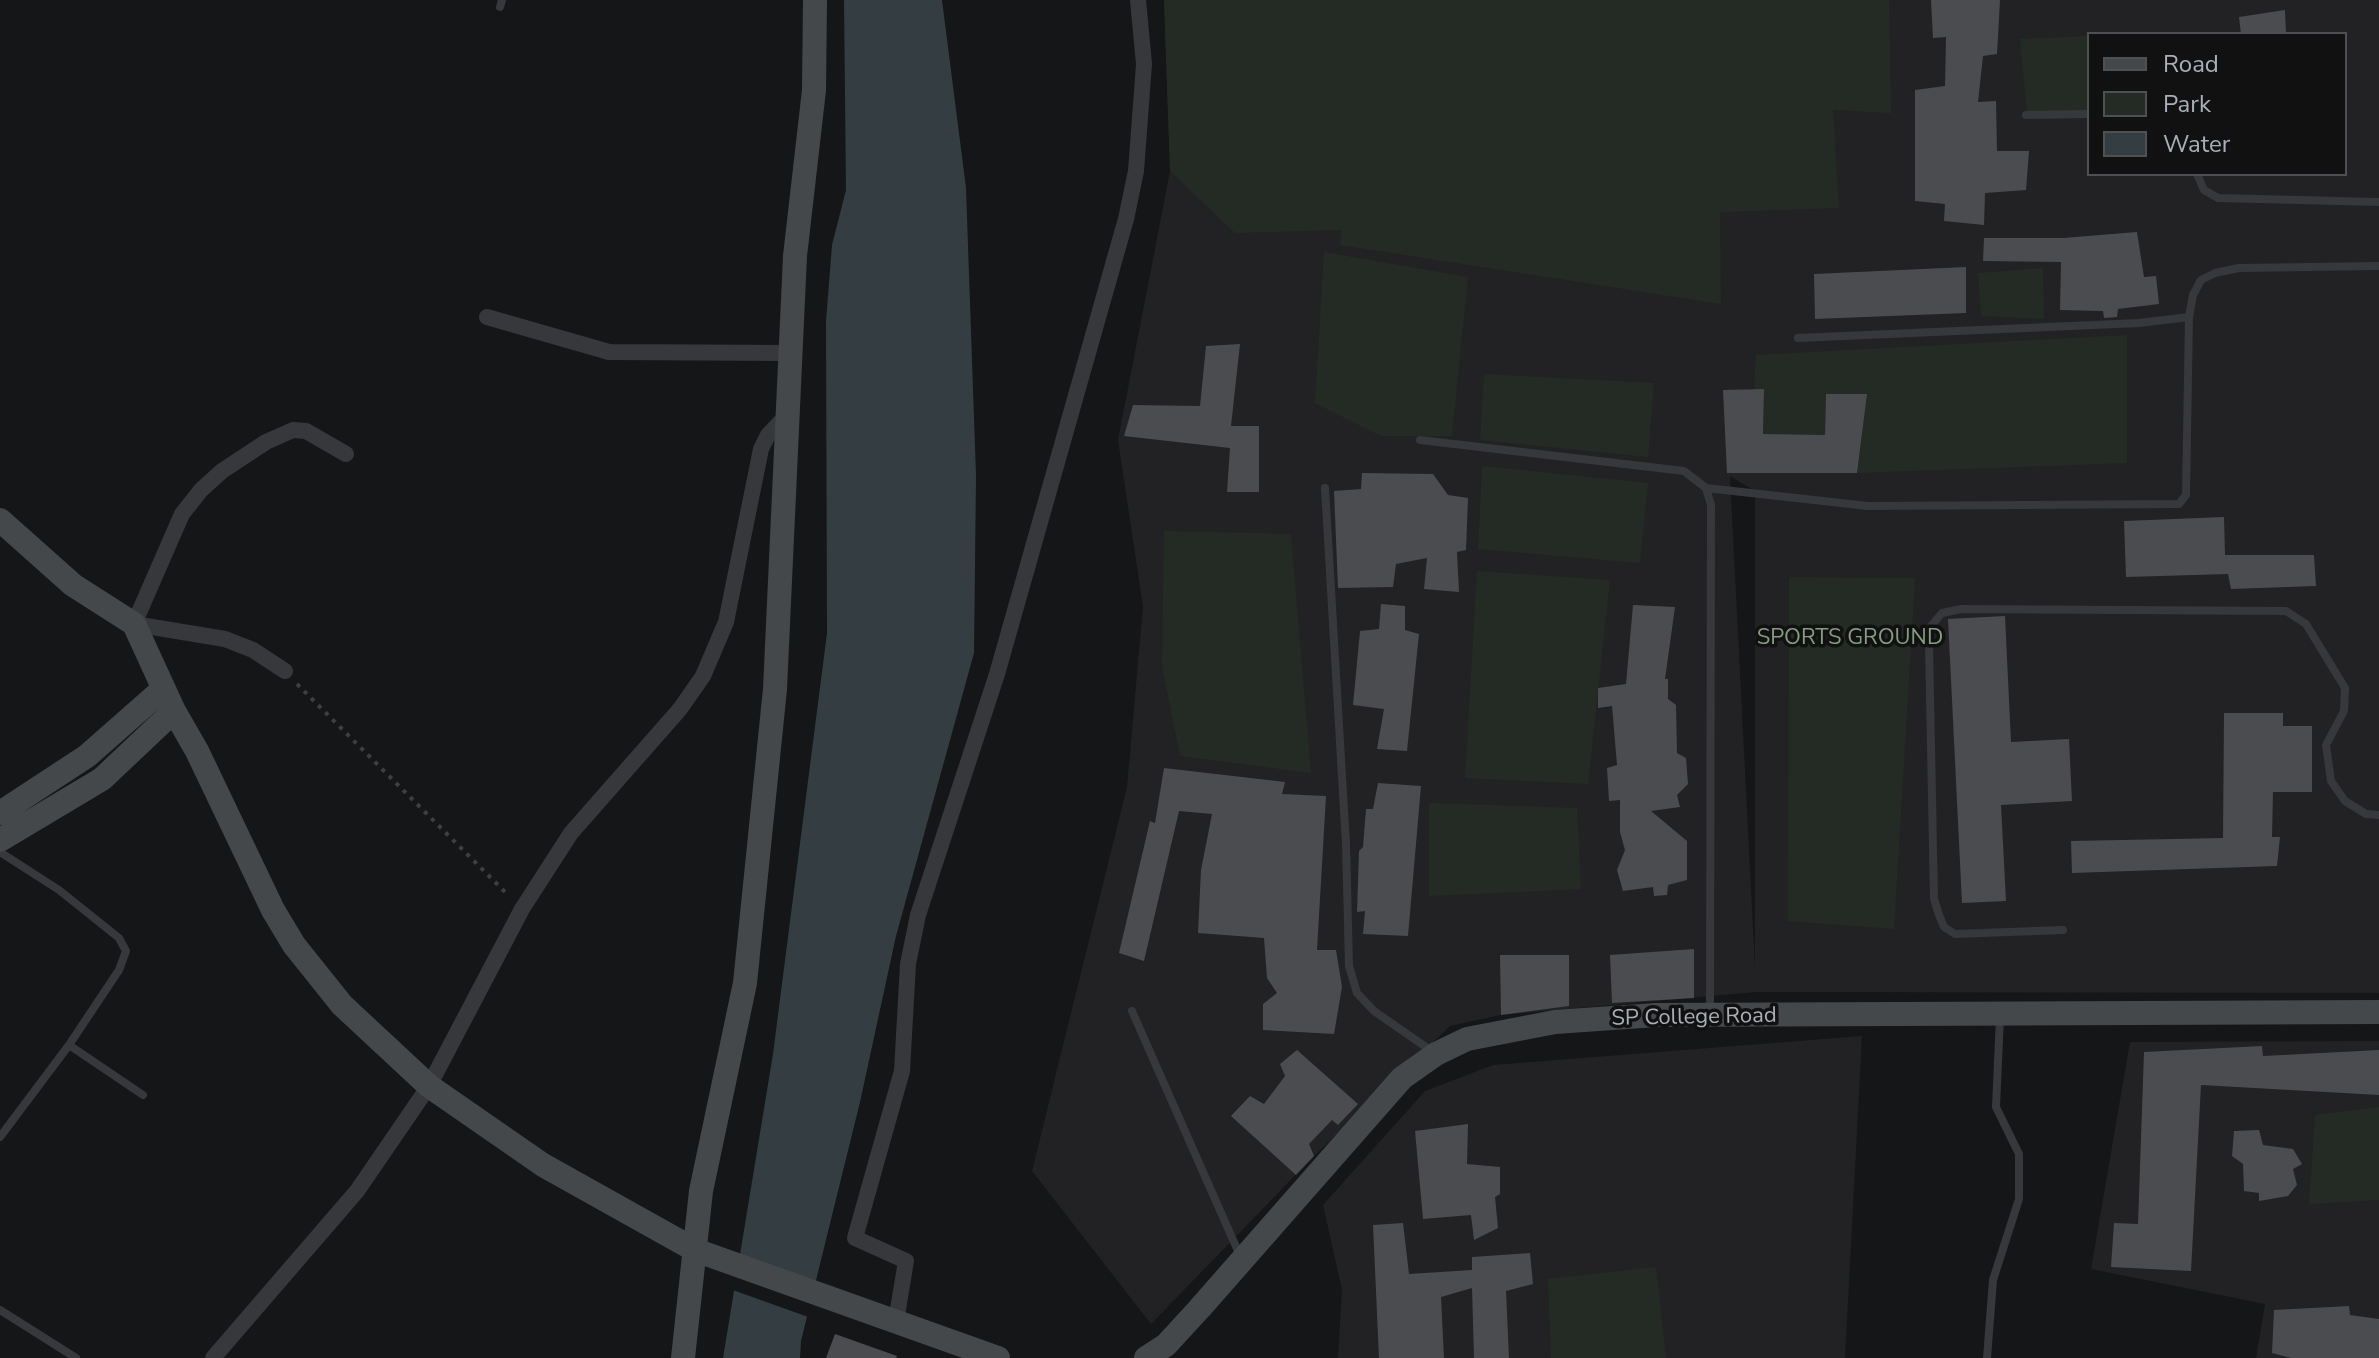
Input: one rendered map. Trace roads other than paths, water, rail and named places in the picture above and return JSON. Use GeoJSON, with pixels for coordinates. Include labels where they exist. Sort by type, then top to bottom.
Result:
{"type":"FeatureCollection","features":[{"type":"Feature","properties":{"kind":"street"},"geometry":{"type":"LineString","coordinates":[[683,1358],[707,1254],[709,1143],[745,983],[775,689],[795,256],[814,90],[815,0]]}},
{"type":"Feature","properties":{"kind":"street"},"geometry":{"type":"LineString","coordinates":[[896,1321],[906,1261],[855,1238],[902,1071],[908,964],[918,915],[997,674],[1126,219],[1136,171],[1144,64],[1138,0]]}},
{"type":"Feature","properties":{"kind":"street"},"geometry":{"type":"LineString","coordinates":[[487,317],[609,352],[790,353]]}},
{"type":"Feature","properties":{"kind":"street"},"geometry":{"type":"LineString","coordinates":[[213,1358],[357,1191],[429,1086],[522,909],[593,804],[680,709],[703,676],[726,622],[761,449],[768,435],[790,412]]}},
{"type":"Feature","properties":{"kind":"street"},"geometry":{"type":"LineString","coordinates":[[346,454],[306,431],[293,430],[266,442],[222,471],[201,490],[182,514],[134,624],[162,690],[197,751],[273,910],[294,945],[342,1005],[429,1086],[543,1165],[707,1254],[896,1321],[945,1346],[991,1357]]}},
{"type":"Feature","properties":{"kind":"street"},"geometry":{"type":"LineString","coordinates":[[0,520],[73,585],[134,624],[225,639],[253,650],[285,671]]}},
{"type":"Feature","properties":{"kind":"street"},"geometry":{"type":"LineString","coordinates":[[0,813],[87,756],[162,690]]}},
{"type":"Feature","properties":{"kind":"street"},"geometry":{"type":"LineString","coordinates":[[0,840],[102,779],[140,747],[174,711]]}},
{"type":"Feature","properties":{"kind":"street","name":"SP College Road"},"geometry":{"type":"LineString","coordinates":[[1146,1358],[1166,1345],[1402,1078],[1436,1054],[1467,1039],[1555,1022],[1656,1015],[2379,1012]]}},
{"type":"Feature","properties":{"kind":"lane"},"geometry":{"type":"LineString","coordinates":[[2026,115],[2087,114]]}},
{"type":"Feature","properties":{"kind":"lane"},"geometry":{"type":"LineString","coordinates":[[2198,176],[2204,190],[2218,198],[2379,202]]}},
{"type":"Feature","properties":{"kind":"lane"},"geometry":{"type":"LineString","coordinates":[[1420,440],[1684,471],[1706,488],[1868,506],[2179,504],[2186,495],[2189,317],[2196,286],[2215,273],[2239,268],[2379,266]]}},
{"type":"Feature","properties":{"kind":"lane"},"geometry":{"type":"LineString","coordinates":[[1798,338],[2123,324],[2189,317]]}},
{"type":"Feature","properties":{"kind":"lane"},"geometry":{"type":"LineString","coordinates":[[1325,488],[1346,844],[1349,966],[1357,993],[1374,1011],[1436,1054]]}},
{"type":"Feature","properties":{"kind":"lane"},"geometry":{"type":"LineString","coordinates":[[1706,488],[1711,505],[1710,1016]]}},
{"type":"Feature","properties":{"kind":"lane"},"geometry":{"type":"LineString","coordinates":[[2063,930],[1955,934],[1944,927],[1939,915],[1934,899],[1929,645],[1931,626],[1942,613],[1961,609],[2274,609],[2291,613],[2306,624],[2345,688],[2344,711],[2326,745],[2331,781],[2345,801],[2366,814],[2379,815]]}},
{"type":"Feature","properties":{"kind":"lane"},"geometry":{"type":"LineString","coordinates":[[0,852],[59,890],[119,938],[126,951],[119,970],[69,1045],[0,1137]]}},
{"type":"Feature","properties":{"kind":"lane"},"geometry":{"type":"LineString","coordinates":[[1132,1011],[1242,1259]]}},
{"type":"Feature","properties":{"kind":"lane"},"geometry":{"type":"LineString","coordinates":[[1987,1358],[1993,1280],[2019,1199],[2019,1154],[1996,1107],[2000,1015]]}},
{"type":"Feature","properties":{"kind":"lane"},"geometry":{"type":"LineString","coordinates":[[69,1045],[143,1095]]}},
{"type":"Feature","properties":{"kind":"lane"},"geometry":{"type":"LineString","coordinates":[[0,1310],[76,1358]]}},
{"type":"Feature","properties":{"kind":"water"},"geometry":{"type":"Polygon","coordinates":[[[844,0],[942,0],[966,188],[976,475],[974,653],[896,936],[860,1102],[801,1341],[800,1358],[723,1358],[773,1054],[827,633],[826,321],[832,245],[846,190],[844,0]]]}},
{"type":"Feature","properties":{"kind":"park label","name":"SPORTS GROUND"},"geometry":{"type":"Point","coordinates":[1850,639]}}]}
